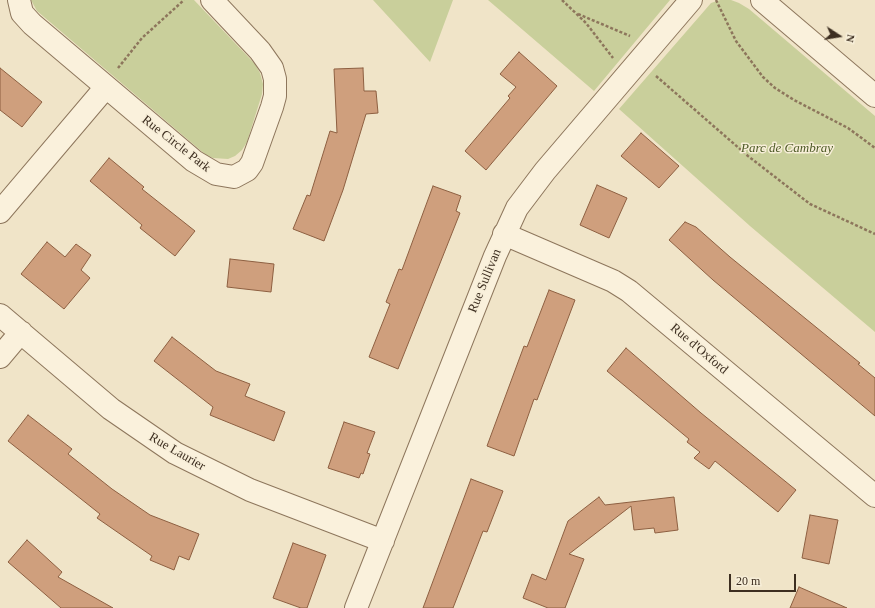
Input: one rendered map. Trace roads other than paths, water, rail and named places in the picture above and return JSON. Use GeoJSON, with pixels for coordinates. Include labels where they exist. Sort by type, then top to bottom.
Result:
{"type":"FeatureCollection","features":[{"type":"Feature","properties":{"kind":"street","name":"Rue Circle Park"},"geometry":{"type":"LineString","coordinates":[[18,0],[22,13],[32,24],[206,169],[226,177],[234,177],[248,170],[255,155],[272,108],[275,96],[275,79],[272,68],[263,55],[212,0]]}},
{"type":"Feature","properties":{"kind":"street","name":"Rue Sullivan"},"geometry":{"type":"LineString","coordinates":[[356,608],[504,234],[517,208],[532,186],[691,0]]}},
{"type":"Feature","properties":{"kind":"street"},"geometry":{"type":"LineString","coordinates":[[762,0],[875,96]]}},
{"type":"Feature","properties":{"kind":"street"},"geometry":{"type":"LineString","coordinates":[[0,212],[106,87]]}},
{"type":"Feature","properties":{"kind":"street","name":"Rue d'Oxford"},"geometry":{"type":"LineString","coordinates":[[504,234],[613,281],[629,291],[875,496]]}},
{"type":"Feature","properties":{"kind":"street","name":"Rue Laurier"},"geometry":{"type":"LineString","coordinates":[[0,315],[112,409],[175,454],[250,490],[383,541]]}},
{"type":"Feature","properties":{"kind":"street"},"geometry":{"type":"LineString","coordinates":[[0,357],[21,332]]}},
{"type":"Feature","properties":{"kind":"park label","name":"Parc de Cambray"},"geometry":{"type":"Point","coordinates":[787,149]}}]}
